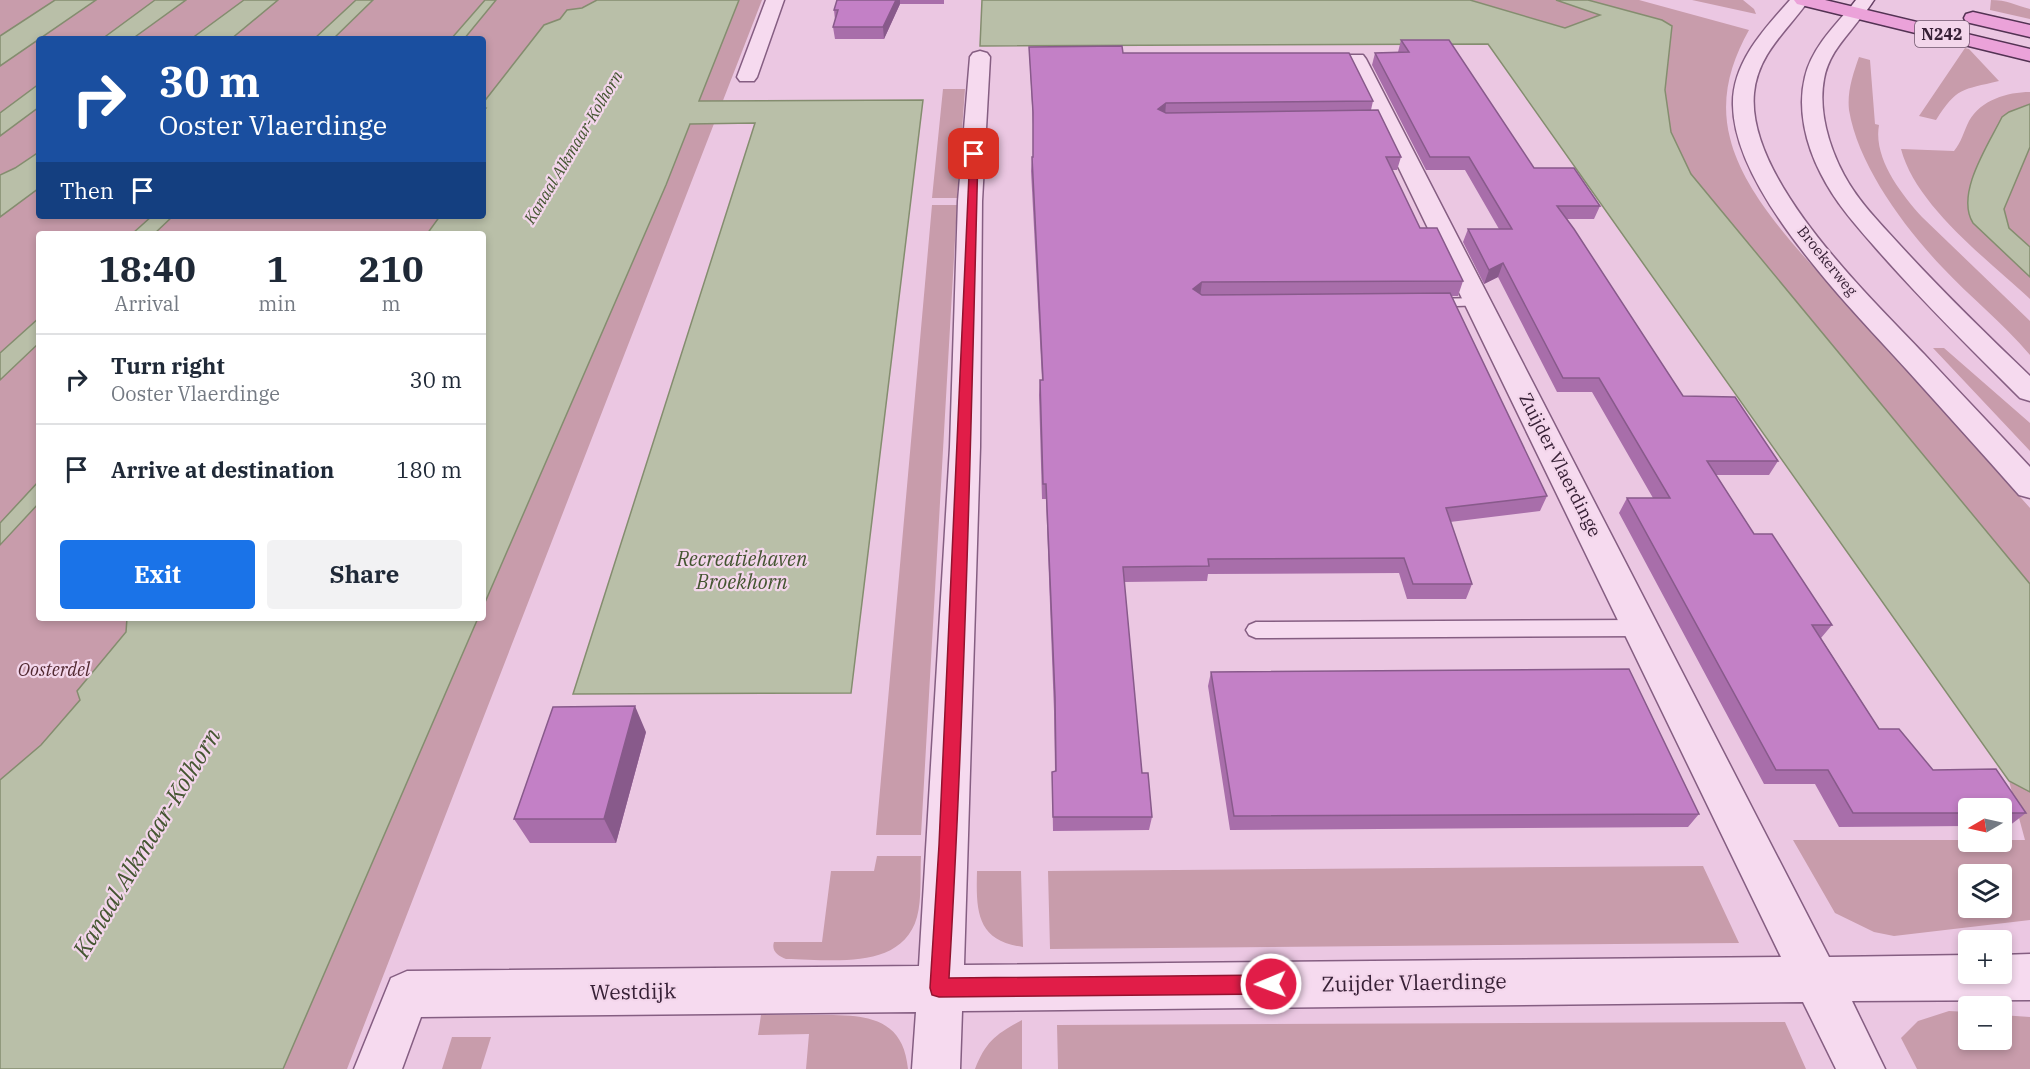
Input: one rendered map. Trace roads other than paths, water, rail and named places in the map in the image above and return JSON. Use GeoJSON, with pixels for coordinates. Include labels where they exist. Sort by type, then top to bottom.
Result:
{"type":"FeatureCollection","features":[{"type":"Feature","properties":{"kind":"main road","name":"N242"},"geometry":{"type":"LineString","coordinates":[[1801,0],[1860,7],[2030,55]]}},
{"type":"Feature","properties":{"kind":"main road","name":"N242"},"geometry":{"type":"LineString","coordinates":[[1959,15],[2030,31]]}},
{"type":"Feature","properties":{"kind":"street"},"geometry":{"type":"LineString","coordinates":[[747,77],[775,0]]}},
{"type":"Feature","properties":{"kind":"street","name":"Broekerweg"},"geometry":{"type":"LineString","coordinates":[[1801,0],[1768,36],[1745,84],[1743,105],[1745,127],[1755,157],[1777,198],[1812,245],[1887,331],[2030,487]]}},
{"type":"Feature","properties":{"kind":"street"},"geometry":{"type":"LineString","coordinates":[[1860,7],[1826,49],[1817,67],[1812,112],[1822,150],[1833,176],[1856,210],[1892,252],[2030,392]]}},
{"type":"Feature","properties":{"kind":"street"},"geometry":{"type":"LineString","coordinates":[[936,1069],[963,482],[970,201],[980,57]]}},
{"type":"Feature","properties":{"kind":"street","name":"Zuijder Vlaerdinge"},"geometry":{"type":"LineString","coordinates":[[1356,59],[1382,119],[1479,303],[1862,1069]]}},
{"type":"Feature","properties":{"kind":"street","name":"Zuijder Vlaerdinge"},"geometry":{"type":"LineString","coordinates":[[939,988],[2030,977]]}},
{"type":"Feature","properties":{"kind":"street","name":"Westdijk"},"geometry":{"type":"LineString","coordinates":[[378,1069],[406,994],[939,988]]}},
{"type":"Feature","properties":{"kind":"lane"},"geometry":{"type":"LineString","coordinates":[[1421,303],[1479,303]]}},
{"type":"Feature","properties":{"kind":"lane"},"geometry":{"type":"LineString","coordinates":[[1256,630],[1642,628]]}},
{"type":"Feature","properties":{"kind":"water"},"geometry":{"type":"Polygon","coordinates":[[[55,0],[96,0],[44,36],[36,36],[36,41],[0,66],[0,36],[55,0]]]}},
{"type":"Feature","properties":{"kind":"water"},"geometry":{"type":"Polygon","coordinates":[[[155,0],[186,0],[136,36],[106,36],[155,0]]]}},
{"type":"Feature","properties":{"kind":"water"},"geometry":{"type":"Polygon","coordinates":[[[244,0],[278,0],[235,36],[195,36],[244,0]]]}},
{"type":"Feature","properties":{"kind":"water"},"geometry":{"type":"Polygon","coordinates":[[[356,0],[373,0],[336,36],[317,36],[356,0]]]}},
{"type":"Feature","properties":{"kind":"water"},"geometry":{"type":"Polygon","coordinates":[[[485,0],[496,0],[466,36],[454,36],[485,0]]]}},
{"type":"Feature","properties":{"kind":"water","name":"Recreatiehaven Broekhorn"},"geometry":{"type":"Polygon","coordinates":[[[597,0],[739,0],[699,101],[923,100],[851,693],[573,694],[755,123],[690,124],[666,185],[486,600],[486,231],[429,231],[438,219],[486,219],[486,99],[544,25],[560,19],[567,10],[582,8],[597,0]]]}},
{"type":"Feature","properties":{"kind":"water"},"geometry":{"type":"Polygon","coordinates":[[[982,0],[1470,0],[1565,28],[1600,15],[1556,0],[1588,0],[1662,20],[1672,26],[1665,90],[1671,132],[1691,174],[2030,584],[2030,792],[2009,781],[1488,44],[980,46],[982,0]]]}},
{"type":"Feature","properties":{"kind":"water"},"geometry":{"type":"Polygon","coordinates":[[[36,86],[36,109],[0,136],[0,113],[36,86]]]}},
{"type":"Feature","properties":{"kind":"water"},"geometry":{"type":"Polygon","coordinates":[[[2030,104],[2030,147],[2004,209],[2009,228],[2030,247],[2030,277],[1973,223],[1968,198],[1975,170],[2002,117],[2030,104]]]}},
{"type":"Feature","properties":{"kind":"water"},"geometry":{"type":"Polygon","coordinates":[[[36,154],[36,190],[0,217],[0,175],[36,154]]]}},
{"type":"Feature","properties":{"kind":"water"},"geometry":{"type":"Polygon","coordinates":[[[149,219],[170,219],[157,231],[135,231],[149,219]]]}},
{"type":"Feature","properties":{"kind":"water"},"geometry":{"type":"Polygon","coordinates":[[[36,321],[36,346],[0,380],[0,353],[36,321]]]}},
{"type":"Feature","properties":{"kind":"water"},"geometry":{"type":"Polygon","coordinates":[[[36,484],[36,506],[0,545],[0,523],[36,484]]]}},
{"type":"Feature","properties":{"kind":"water","name":"Kanaal Alkmaar-Kolhorn"},"geometry":{"type":"Polygon","coordinates":[[[127,621],[477,621],[283,1069],[0,1069],[0,780],[41,745],[80,700],[77,691],[126,632],[127,621]]]}},
{"type":"Feature","properties":{"kind":"park label","name":"Oosterdel"},"geometry":{"type":"Point","coordinates":[54,670]}}]}
